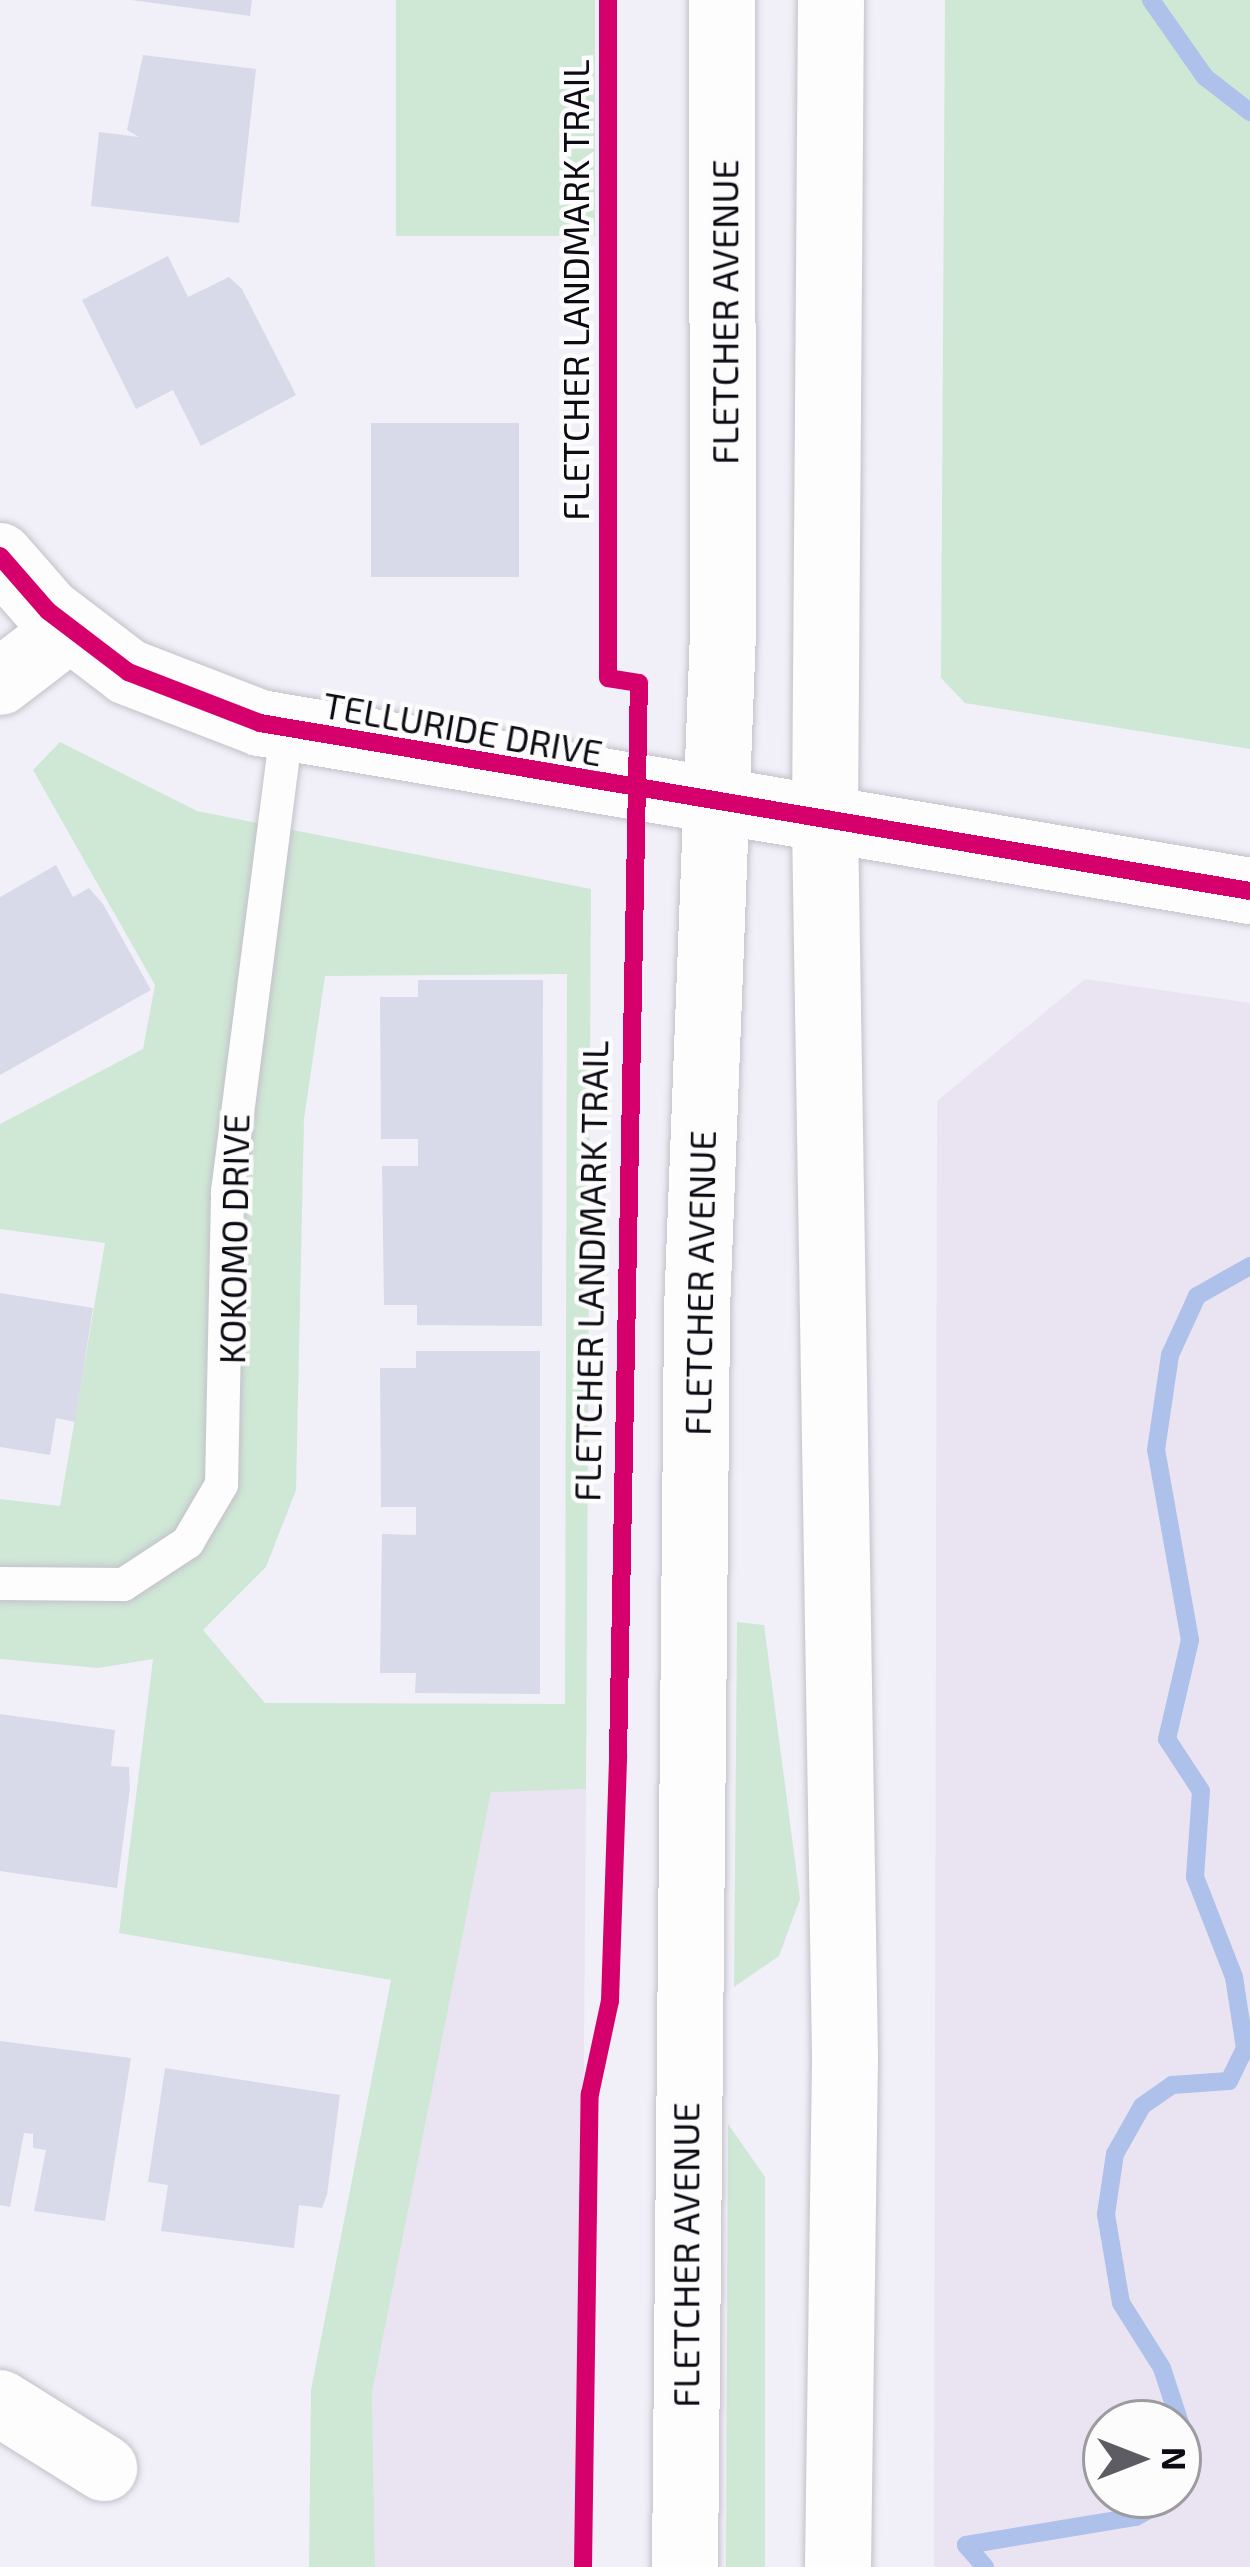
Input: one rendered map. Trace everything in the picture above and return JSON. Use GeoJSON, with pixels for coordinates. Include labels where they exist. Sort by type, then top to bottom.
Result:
{"type":"FeatureCollection","features":[{"type":"Feature","properties":{"kind":"main road","name":"FLETCHER AVENUE"},"geometry":{"type":"LineString","coordinates":[[685,2567],[697,1334],[716,805],[722,0]]}},
{"type":"Feature","properties":{"kind":"main road"},"geometry":{"type":"LineString","coordinates":[[831,0],[825,824],[845,2060],[838,2567]]}},
{"type":"Feature","properties":{"kind":"main road","name":"TELLURIDE DRIVE"},"geometry":{"type":"LineString","coordinates":[[0,556],[69,629],[149,682],[286,729],[825,824],[1250,891]]}},
{"type":"Feature","properties":{"kind":"main road"},"geometry":{"type":"LineString","coordinates":[[0,682],[69,629]]}},
{"type":"Feature","properties":{"kind":"main road"},"geometry":{"type":"LineString","coordinates":[[0,2403],[104,2468]]}},
{"type":"Feature","properties":{"kind":"lane","name":"KOKOMO DRIVE"},"geometry":{"type":"LineString","coordinates":[[0,1583],[123,1584],[187,1542],[221,1484],[227,1191],[286,729]]}},
{"type":"Feature","properties":{"kind":"shaded area"},"geometry":{"type":"Polygon","coordinates":[[[1085,979],[1250,1003],[1250,2567],[934,2567],[937,1101],[1085,979]]]}},
{"type":"Feature","properties":{"kind":"shaded area"},"geometry":{"type":"Polygon","coordinates":[[[586,1789],[580,2567],[375,2567],[372,2393],[491,1791],[586,1789]]]}},
{"type":"Feature","properties":{"kind":"green space"},"geometry":{"type":"Polygon","coordinates":[[[396,0],[595,0],[595,236],[396,236],[396,0]]]}},
{"type":"Feature","properties":{"kind":"green space"},"geometry":{"type":"Polygon","coordinates":[[[945,0],[1250,0],[1250,749],[965,703],[941,678],[945,0]]]}},
{"type":"Feature","properties":{"kind":"green space"},"geometry":{"type":"Polygon","coordinates":[[[60,742],[197,811],[591,889],[586,1789],[491,1792],[372,2393],[375,2567],[309,2567],[311,2390],[391,1980],[119,1933],[153,1659],[98,1668],[0,1659],[0,1499],[60,1506],[105,1243],[0,1229],[0,1124],[143,1049],[155,985],[33,770],[60,742]],[[567,974],[325,976],[304,1119],[296,1490],[266,1567],[203,1630],[265,1703],[565,1704],[567,974]]]}},
{"type":"Feature","properties":{"kind":"green space"},"geometry":{"type":"Polygon","coordinates":[[[737,1622],[764,1625],[800,1899],[779,1956],[734,1987],[737,1622]]]}},
{"type":"Feature","properties":{"kind":"green space"},"geometry":{"type":"Polygon","coordinates":[[[728,2124],[765,2177],[765,2567],[726,2567],[728,2124]]]}},
{"type":"Feature","properties":{"kind":"building"},"geometry":{"type":"Polygon","coordinates":[[[131,0],[252,0],[250,16],[131,0]]]}},
{"type":"Feature","properties":{"kind":"building"},"geometry":{"type":"Polygon","coordinates":[[[143,55],[256,69],[239,223],[91,206],[99,132],[139,137],[127,130],[143,55]]]}},
{"type":"Feature","properties":{"kind":"building"},"geometry":{"type":"Polygon","coordinates":[[[168,256],[188,297],[229,277],[242,289],[296,395],[201,446],[173,390],[136,409],[82,300],[168,256]]]}},
{"type":"Feature","properties":{"kind":"building"},"geometry":{"type":"Polygon","coordinates":[[[371,423],[519,423],[519,577],[371,577],[371,423]]]}},
{"type":"Feature","properties":{"kind":"building"},"geometry":{"type":"Polygon","coordinates":[[[56,865],[73,897],[89,888],[103,904],[151,990],[0,1075],[0,897],[56,865]]]}},
{"type":"Feature","properties":{"kind":"building"},"geometry":{"type":"Polygon","coordinates":[[[418,980],[543,980],[542,1326],[417,1325],[417,1305],[384,1305],[382,1166],[418,1166],[418,1139],[381,1139],[380,997],[418,997],[418,980]]]}},
{"type":"Feature","properties":{"kind":"building"},"geometry":{"type":"Polygon","coordinates":[[[0,1293],[93,1308],[75,1422],[56,1418],[50,1455],[0,1447],[0,1293]]]}},
{"type":"Feature","properties":{"kind":"building"},"geometry":{"type":"Polygon","coordinates":[[[416,1351],[540,1351],[540,1694],[415,1693],[416,1673],[380,1673],[382,1534],[416,1535],[416,1507],[381,1507],[380,1368],[416,1368],[416,1351]]]}},
{"type":"Feature","properties":{"kind":"building"},"geometry":{"type":"Polygon","coordinates":[[[0,1714],[115,1730],[111,1766],[129,1767],[130,1788],[117,1888],[0,1871],[0,1714]]]}},
{"type":"Feature","properties":{"kind":"building"},"geometry":{"type":"Polygon","coordinates":[[[0,2041],[131,2058],[105,2221],[34,2211],[46,2150],[33,2148],[33,2134],[24,2133],[10,2207],[0,2205],[0,2041]]]}},
{"type":"Feature","properties":{"kind":"building"},"geometry":{"type":"Polygon","coordinates":[[[165,2068],[340,2095],[327,2195],[322,2208],[299,2205],[294,2248],[161,2231],[168,2185],[148,2182],[165,2068]]]}},
{"type":"Feature","properties":{"kind":"waterway"},"geometry":{"type":"LineString","coordinates":[[1151,0],[1205,77],[1250,112]]}},
{"type":"Feature","properties":{"kind":"waterway"},"geometry":{"type":"LineString","coordinates":[[1172,2399],[1162,2368],[1121,2303],[1106,2214],[1115,2154],[1142,2106],[1172,2085],[1229,2081],[1245,2048],[1234,1977],[1195,1877],[1201,1791],[1167,1739],[1190,1640],[1156,1450],[1170,1355],[1197,1296],[1250,1266]]}},
{"type":"Feature","properties":{"kind":"waterway"},"geometry":{"type":"LineString","coordinates":[[985,2567],[966,2545],[1124,2519]]}},
{"type":"Feature","properties":{"kind":"cycle path","name":"FLETCHER LANDMARK TRAIL"},"geometry":{"type":"LineString","coordinates":[[583,2567],[590,2094],[610,2001],[618,1755],[639,683],[608,678],[608,0]]}},
{"type":"Feature","properties":{"kind":"cycle path"},"geometry":{"type":"LineString","coordinates":[[0,556],[48,611],[128,672],[260,723],[1250,891]]}}]}
